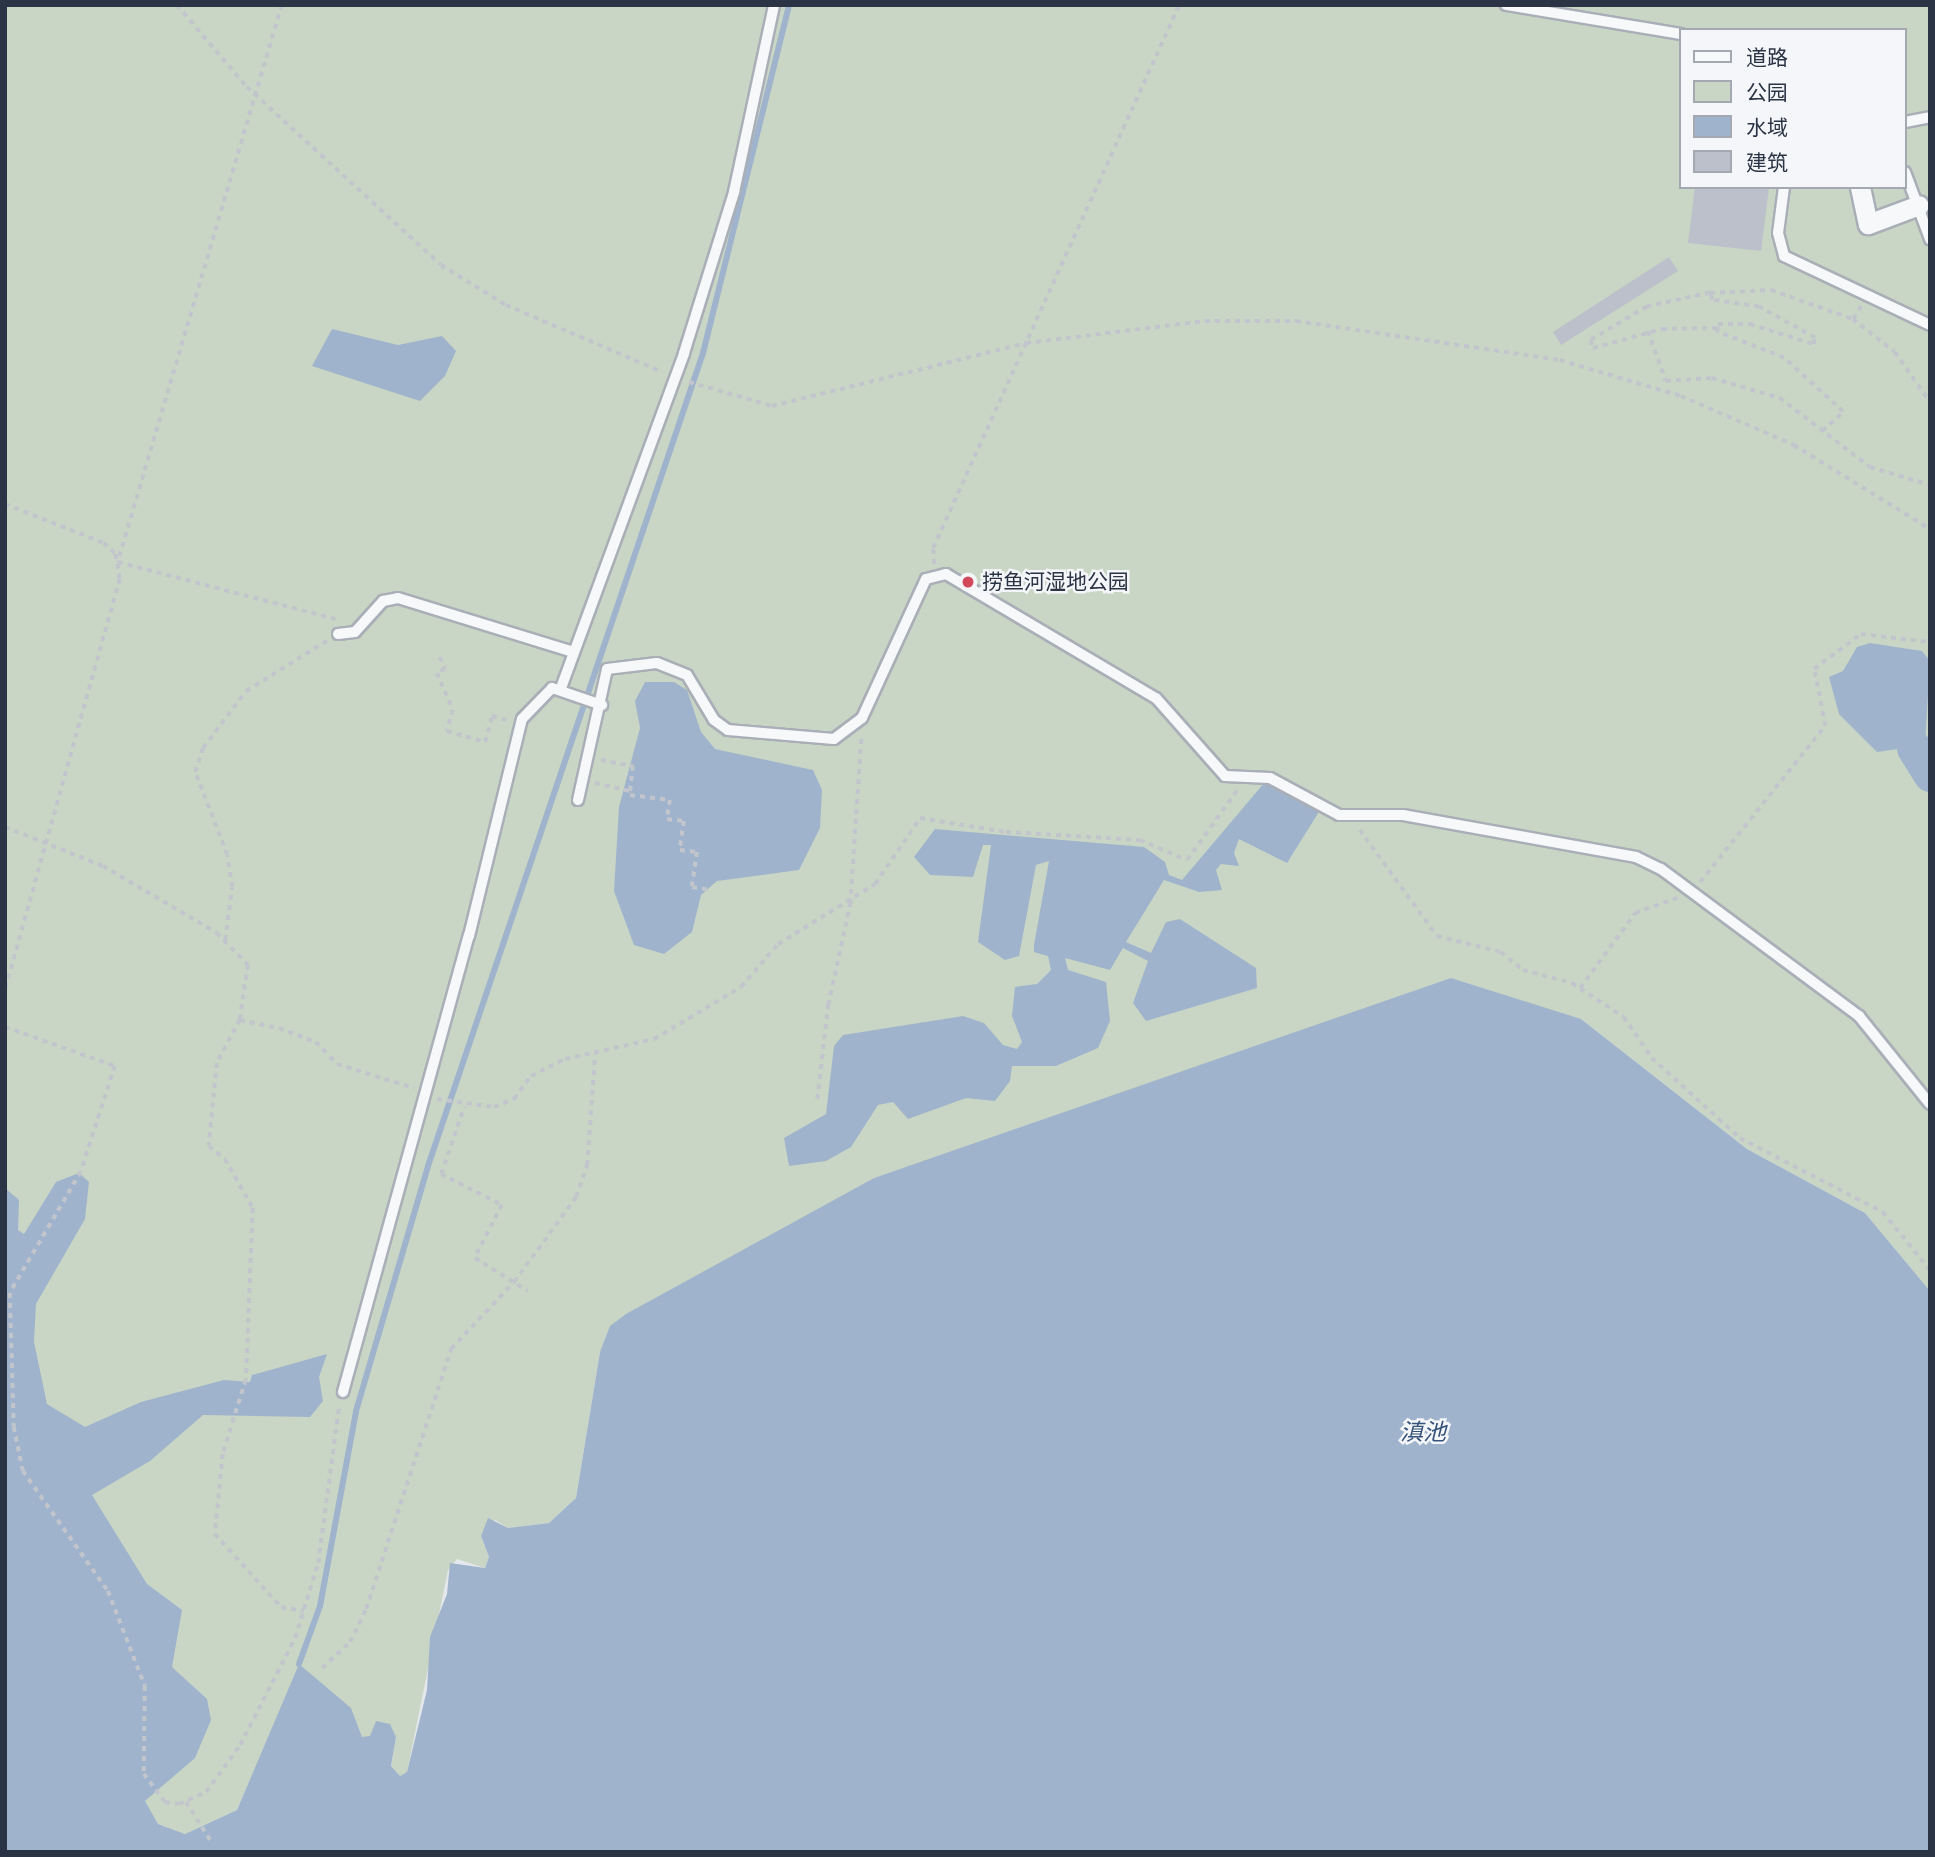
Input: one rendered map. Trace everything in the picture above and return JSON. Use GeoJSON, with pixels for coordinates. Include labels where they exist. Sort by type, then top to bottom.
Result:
{"type":"FeatureCollection","features":[{"type":"Feature","properties":{"kind":"street"},"geometry":{"type":"LineString","coordinates":[[1860,189],[1868,224],[1919,205]]}},
{"type":"Feature","properties":{"kind":"lane"},"geometry":{"type":"LineString","coordinates":[[566,690],[574,652],[673,376],[684,353],[734,192],[774,5]]}},
{"type":"Feature","properties":{"kind":"lane"},"geometry":{"type":"LineString","coordinates":[[1506,5],[1680,34]]}},
{"type":"Feature","properties":{"kind":"lane"},"geometry":{"type":"LineString","coordinates":[[1907,122],[1930,117]]}},
{"type":"Feature","properties":{"kind":"lane"},"geometry":{"type":"LineString","coordinates":[[1907,177],[1930,239]]}},
{"type":"Feature","properties":{"kind":"lane"},"geometry":{"type":"LineString","coordinates":[[1784,189],[1778,233],[1784,256],[1930,325]]}},
{"type":"Feature","properties":{"kind":"lane"},"geometry":{"type":"LineString","coordinates":[[578,800],[607,669],[657,663],[687,675],[714,720],[728,730],[834,739],[862,718],[926,579],[946,574],[1156,698],[1225,776],[1238,780],[1270,778],[1349,816],[1403,815],[1636,857],[1692,892],[1859,1016],[1930,1104]]}},
{"type":"Feature","properties":{"kind":"lane"},"geometry":{"type":"LineString","coordinates":[[338,634],[365,626],[383,601],[398,598],[574,652]]}},
{"type":"Feature","properties":{"kind":"lane"},"geometry":{"type":"LineString","coordinates":[[343,1392],[470,936],[522,719],[540,697],[566,690],[598,703]]}},
{"type":"Feature","properties":{"kind":"path"},"geometry":{"type":"LineString","coordinates":[[177,5],[256,95],[441,265],[506,305],[673,376],[749,404],[800,402],[1026,343],[1205,321],[1296,321],[1560,360],[1681,396],[1794,445],[1930,528]]}},
{"type":"Feature","properties":{"kind":"path"},"geometry":{"type":"LineString","coordinates":[[5,990],[50,844],[118,587],[118,562],[282,5]]}},
{"type":"Feature","properties":{"kind":"path"},"geometry":{"type":"LineString","coordinates":[[935,576],[933,548],[1179,5]]}},
{"type":"Feature","properties":{"kind":"path"},"geometry":{"type":"LineString","coordinates":[[1710,293],[1712,300],[1759,307],[1815,338],[1814,344],[1750,324],[1648,331],[1593,348],[1591,341],[1647,306],[1710,293],[1771,289],[1853,319],[1895,352],[1930,402]]}},
{"type":"Feature","properties":{"kind":"path"},"geometry":{"type":"LineString","coordinates":[[1717,328],[1784,358],[1843,412],[1822,431]]}},
{"type":"Feature","properties":{"kind":"path"},"geometry":{"type":"LineString","coordinates":[[1648,331],[1666,381],[1712,378],[1780,398],[1870,467],[1930,485]]}},
{"type":"Feature","properties":{"kind":"path"},"geometry":{"type":"LineString","coordinates":[[5,504],[83,530],[118,562],[365,626]]}},
{"type":"Feature","properties":{"kind":"path"},"geometry":{"type":"LineString","coordinates":[[225,940],[232,887],[227,855],[195,772],[203,748],[246,691],[338,634]]}},
{"type":"Feature","properties":{"kind":"path"},"geometry":{"type":"LineString","coordinates":[[1580,988],[1635,913],[1692,892],[1825,726],[1814,669],[1861,634],[1930,642]]}},
{"type":"Feature","properties":{"kind":"path"},"geometry":{"type":"LineString","coordinates":[[439,657],[445,669],[438,673],[453,710],[447,731],[485,742],[492,716],[509,721]]}},
{"type":"Feature","properties":{"kind":"path"},"geometry":{"type":"LineString","coordinates":[[817,1099],[828,1005],[850,904],[862,718]]}},
{"type":"Feature","properties":{"kind":"path"},"geometry":{"type":"LineString","coordinates":[[589,757],[633,766],[630,791]]}},
{"type":"Feature","properties":{"kind":"path"},"geometry":{"type":"LineString","coordinates":[[583,779],[617,790],[670,800],[667,819],[684,821],[680,850],[697,852],[692,887],[710,890]]}},
{"type":"Feature","properties":{"kind":"path"},"geometry":{"type":"LineString","coordinates":[[240,1020],[316,1042],[338,1064],[382,1080],[408,1082],[427,1096],[462,1106],[494,1107],[514,1099],[531,1076],[565,1059],[654,1039],[741,987],[778,944],[850,904],[875,884],[920,818],[1006,832],[1140,840],[1187,860],[1238,794],[1238,780]]}},
{"type":"Feature","properties":{"kind":"path"},"geometry":{"type":"LineString","coordinates":[[1349,816],[1437,936],[1479,943],[1523,970],[1572,983],[1624,1017],[1652,1058],[1740,1138],[1883,1212],[1930,1270]]}},
{"type":"Feature","properties":{"kind":"path"},"geometry":{"type":"LineString","coordinates":[[5,827],[103,866],[225,940],[248,965],[240,1020],[216,1063],[209,1146],[225,1159],[253,1208],[246,1380],[223,1454],[215,1534],[281,1607],[304,1611]]}},
{"type":"Feature","properties":{"kind":"path"},"geometry":{"type":"LineString","coordinates":[[5,1027],[115,1066],[81,1172],[10,1293],[14,1427],[23,1471],[108,1591],[145,1686],[144,1774],[165,1802],[186,1802],[206,1792],[240,1745],[304,1611],[343,1392]]}},
{"type":"Feature","properties":{"kind":"path"},"geometry":{"type":"LineString","coordinates":[[323,1668],[350,1642],[366,1609],[451,1349],[514,1282],[576,1198],[587,1165],[595,1054]]}},
{"type":"Feature","properties":{"kind":"path"},"geometry":{"type":"LineString","coordinates":[[462,1106],[442,1174],[502,1205],[475,1258],[528,1291]]}},
{"type":"Feature","properties":{"kind":"path"},"geometry":{"type":"LineString","coordinates":[[186,1802],[213,1844]]}},
{"type":"Feature","properties":{"kind":"green space","name":"捞鱼河湿地公园"},"geometry":{"type":"Polygon","coordinates":[[[5,5],[1930,5],[1930,1291],[1865,1213],[1747,1149],[1581,1019],[1175,1076],[874,1178],[600,1352],[576,1498],[549,1523],[508,1528],[495,1520],[481,1536],[489,1557],[485,1568],[457,1559],[448,1570],[407,1772],[400,1776],[391,1766],[396,1737],[362,1737],[300,1664],[237,1810],[185,1834],[158,1824],[131,1780],[5,1468],[5,5]]]}},
{"type":"Feature","properties":{"kind":"water"},"geometry":{"type":"Polygon","coordinates":[[[332,329],[398,345],[442,336],[456,351],[445,376],[420,401],[312,366],[332,329]]]}},
{"type":"Feature","properties":{"kind":"water"},"geometry":{"type":"Polygon","coordinates":[[[1870,643],[1922,651],[1930,661],[1925,745],[1877,752],[1839,714],[1829,677],[1843,671],[1857,647],[1870,643]]]}},
{"type":"Feature","properties":{"kind":"water"},"geometry":{"type":"Polygon","coordinates":[[[645,682],[674,682],[687,690],[701,732],[715,749],[813,770],[822,790],[820,828],[799,870],[717,881],[701,895],[692,932],[664,954],[634,945],[614,891],[619,807],[640,728],[635,701],[645,682]]]}},
{"type":"Feature","properties":{"kind":"water"},"geometry":{"type":"Polygon","coordinates":[[[1265,782],[1322,807],[1287,863],[1239,839],[1234,853],[1239,866],[1221,864],[1216,870],[1222,890],[1199,892],[1164,880],[1126,942],[1151,953],[1166,922],[1180,919],[1256,968],[1257,988],[1146,1021],[1133,1003],[1148,961],[1123,948],[1110,970],[1065,958],[1068,970],[1106,982],[1110,1021],[1098,1048],[1056,1066],[1012,1066],[1010,1081],[995,1101],[966,1098],[908,1119],[893,1102],[878,1105],[851,1147],[826,1161],[789,1166],[784,1138],[826,1114],[834,1046],[843,1035],[963,1016],[984,1023],[1003,1045],[1017,1049],[1022,1042],[1012,1016],[1015,987],[1037,984],[1051,970],[1048,956],[1034,952],[1049,861],[1036,865],[1019,956],[1005,960],[978,942],[991,845],[983,845],[973,877],[930,875],[914,857],[935,829],[1144,847],[1165,862],[1169,875],[1182,880],[1265,782]]]}},
{"type":"Feature","properties":{"kind":"water","name":"滇池"},"geometry":{"type":"Polygon","coordinates":[[[1451,978],[1581,1019],[1747,1149],[1865,1213],[1930,1291],[1930,1852],[5,1852],[5,1188],[19,1200],[18,1230],[24,1234],[56,1182],[79,1173],[89,1182],[85,1219],[36,1304],[34,1342],[47,1404],[85,1427],[141,1402],[224,1380],[250,1382],[252,1375],[327,1354],[319,1377],[323,1401],[310,1417],[203,1415],[150,1461],[92,1495],[147,1584],[182,1610],[172,1667],[207,1699],[211,1720],[195,1758],[145,1801],[158,1824],[185,1834],[237,1810],[299,1664],[351,1708],[362,1737],[370,1736],[376,1721],[390,1724],[396,1737],[391,1766],[400,1776],[407,1772],[427,1690],[430,1637],[447,1594],[450,1563],[485,1568],[489,1557],[481,1536],[488,1518],[508,1528],[549,1523],[576,1498],[600,1352],[610,1326],[626,1314],[874,1178],[1451,978]]]}},
{"type":"Feature","properties":{"kind":"building"},"geometry":{"type":"Polygon","coordinates":[[[1695,189],[1769,189],[1761,251],[1688,243],[1695,189]]]}},
{"type":"Feature","properties":{"kind":"building"},"geometry":{"type":"Polygon","coordinates":[[[1669,257],[1678,271],[1561,345],[1553,332],[1669,257]]]}},
{"type":"Feature","properties":{"kind":"waterway"},"geometry":{"type":"LineString","coordinates":[[299,1664],[320,1606],[356,1411],[428,1166],[703,353],[789,5]]}},
{"type":"Feature","properties":{"kind":"waterway"},"geometry":{"type":"LineString","coordinates":[[1914,748],[1930,774]]}},
{"type":"Feature","properties":{"kind":"place","name":"捞鱼河湿地公园"},"geometry":{"type":"Point","coordinates":[968,582]}}]}
